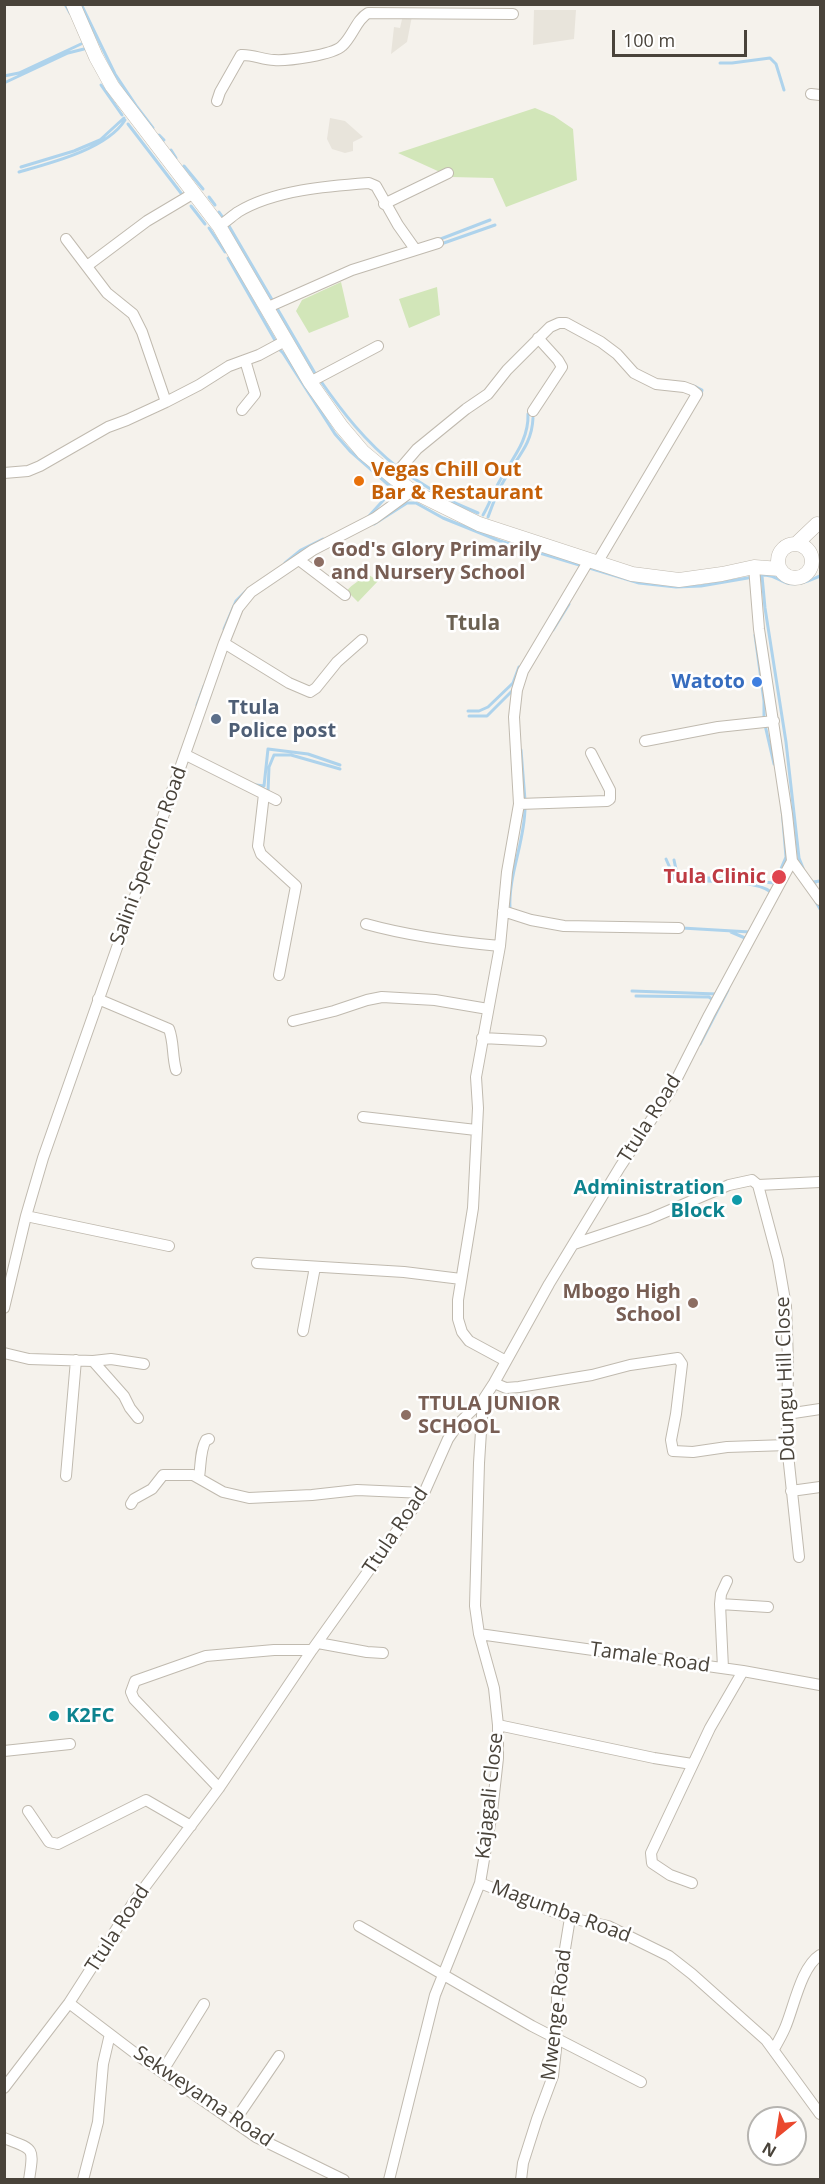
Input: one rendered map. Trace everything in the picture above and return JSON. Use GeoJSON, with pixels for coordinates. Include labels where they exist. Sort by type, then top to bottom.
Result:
{"type":"FeatureCollection","features":[{"type":"Feature","properties":{"kind":"street"},"geometry":{"type":"LineString","coordinates":[[73,4],[96,57],[112,86],[219,226],[310,382],[341,426],[393,477],[412,491],[479,524],[632,574],[657,579],[680,580],[779,563]]}},
{"type":"Feature","properties":{"kind":"street"},"geometry":{"type":"LineString","coordinates":[[218,101],[220,92],[241,55],[274,61],[292,61],[332,51],[343,45],[368,13],[513,14]]}},
{"type":"Feature","properties":{"kind":"street"},"geometry":{"type":"LineString","coordinates":[[384,204],[448,173]]}},
{"type":"Feature","properties":{"kind":"street"},"geometry":{"type":"LineString","coordinates":[[219,226],[250,206],[294,192],[369,183],[376,186],[384,204],[415,249]]}},
{"type":"Feature","properties":{"kind":"street"},"geometry":{"type":"LineString","coordinates":[[87,266],[147,221],[194,193]]}},
{"type":"Feature","properties":{"kind":"street"},"geometry":{"type":"LineString","coordinates":[[66,239],[107,293],[133,314],[147,344],[166,402]]}},
{"type":"Feature","properties":{"kind":"street"},"geometry":{"type":"LineString","coordinates":[[266,308],[352,270],[438,243]]}},
{"type":"Feature","properties":{"kind":"street"},"geometry":{"type":"LineString","coordinates":[[393,477],[417,448],[488,394],[507,370],[538,338],[559,322],[566,323],[601,342],[617,354],[634,373],[656,384],[684,387],[697,394],[523,671],[517,690],[513,717],[519,804],[507,872],[500,946],[476,1077],[473,1208],[458,1300],[458,1319],[462,1332],[476,1346],[506,1361]]}},
{"type":"Feature","properties":{"kind":"street"},"geometry":{"type":"LineString","coordinates":[[533,411],[562,367],[538,338]]}},
{"type":"Feature","properties":{"kind":"street"},"geometry":{"type":"LineString","coordinates":[[4,473],[28,471],[40,466],[108,427],[199,386],[229,366],[285,342]]}},
{"type":"Feature","properties":{"kind":"street"},"geometry":{"type":"LineString","coordinates":[[310,382],[378,346]]}},
{"type":"Feature","properties":{"kind":"street"},"geometry":{"type":"LineString","coordinates":[[242,410],[255,394],[245,360]]}},
{"type":"Feature","properties":{"kind":"street","name":"Salini Spencon Road"},"geometry":{"type":"LineString","coordinates":[[4,1308],[26,1215],[44,1158],[98,999],[238,608],[244,599],[299,560],[375,518],[412,491]]}},
{"type":"Feature","properties":{"kind":"street"},"geometry":{"type":"LineString","coordinates":[[779,563],[790,577],[797,578],[814,571],[811,567],[809,553],[819,522]]}},
{"type":"Feature","properties":{"kind":"street"},"geometry":{"type":"LineString","coordinates":[[779,563],[785,547],[809,553]]}},
{"type":"Feature","properties":{"kind":"street"},"geometry":{"type":"LineString","coordinates":[[299,560],[345,595]]}},
{"type":"Feature","properties":{"kind":"street"},"geometry":{"type":"LineString","coordinates":[[755,567],[759,628],[774,721],[792,861],[820,900]]}},
{"type":"Feature","properties":{"kind":"street"},"geometry":{"type":"LineString","coordinates":[[224,643],[290,683],[310,692],[337,662],[362,640]]}},
{"type":"Feature","properties":{"kind":"street"},"geometry":{"type":"LineString","coordinates":[[645,741],[718,727],[774,721]]}},
{"type":"Feature","properties":{"kind":"street"},"geometry":{"type":"LineString","coordinates":[[519,804],[607,801],[610,799],[610,790],[591,753]]}},
{"type":"Feature","properties":{"kind":"street"},"geometry":{"type":"LineString","coordinates":[[186,755],[276,800]]}},
{"type":"Feature","properties":{"kind":"street"},"geometry":{"type":"LineString","coordinates":[[264,794],[258,846],[261,854],[296,886],[279,975]]}},
{"type":"Feature","properties":{"kind":"street","name":"Ttula Road"},"geometry":{"type":"LineString","coordinates":[[4,2088],[69,2003],[135,1900],[219,1788],[315,1646],[424,1493],[448,1439],[459,1423],[483,1400],[494,1383],[549,1284],[620,1167],[671,1090],[792,861]]}},
{"type":"Feature","properties":{"kind":"street"},"geometry":{"type":"LineString","coordinates":[[503,911],[531,920],[564,926],[679,928]]}},
{"type":"Feature","properties":{"kind":"street"},"geometry":{"type":"LineString","coordinates":[[366,924],[469,943],[500,946]]}},
{"type":"Feature","properties":{"kind":"street"},"geometry":{"type":"LineString","coordinates":[[293,1021],[382,997],[435,1000],[488,1010]]}},
{"type":"Feature","properties":{"kind":"street"},"geometry":{"type":"LineString","coordinates":[[98,999],[169,1029],[172,1038],[172,1057],[177,1070]]}},
{"type":"Feature","properties":{"kind":"street"},"geometry":{"type":"LineString","coordinates":[[482,1038],[541,1041]]}},
{"type":"Feature","properties":{"kind":"street"},"geometry":{"type":"LineString","coordinates":[[363,1117],[476,1130]]}},
{"type":"Feature","properties":{"kind":"street"},"geometry":{"type":"LineString","coordinates":[[574,1244],[649,1219],[729,1185],[752,1180],[758,1185],[820,1182]]}},
{"type":"Feature","properties":{"kind":"street","name":"Ddungu Hill Close"},"geometry":{"type":"LineString","coordinates":[[758,1185],[786,1306],[787,1445],[798,1557]]}},
{"type":"Feature","properties":{"kind":"street"},"geometry":{"type":"LineString","coordinates":[[26,1215],[169,1246]]}},
{"type":"Feature","properties":{"kind":"street"},"geometry":{"type":"LineString","coordinates":[[257,1263],[404,1272],[461,1279]]}},
{"type":"Feature","properties":{"kind":"street"},"geometry":{"type":"LineString","coordinates":[[303,1331],[315,1267]]}},
{"type":"Feature","properties":{"kind":"street"},"geometry":{"type":"LineString","coordinates":[[4,1353],[29,1359],[93,1361],[111,1359],[144,1364]]}},
{"type":"Feature","properties":{"kind":"street"},"geometry":{"type":"LineString","coordinates":[[494,1383],[506,1388],[519,1387],[678,1358],[682,1364],[671,1440],[673,1452],[787,1445]]}},
{"type":"Feature","properties":{"kind":"street"},"geometry":{"type":"LineString","coordinates":[[66,1476],[76,1360]]}},
{"type":"Feature","properties":{"kind":"street"},"geometry":{"type":"LineString","coordinates":[[93,1361],[124,1396],[138,1418]]}},
{"type":"Feature","properties":{"kind":"street","name":"Kajagali Close"},"geometry":{"type":"LineString","coordinates":[[389,2180],[435,1995],[480,1883],[498,1758],[498,1725],[494,1688],[479,1634],[475,1606],[478,1463],[483,1400]]}},
{"type":"Feature","properties":{"kind":"street"},"geometry":{"type":"LineString","coordinates":[[787,1414],[820,1409]]}},
{"type":"Feature","properties":{"kind":"street"},"geometry":{"type":"LineString","coordinates":[[199,1477],[202,1446],[209,1439]]}},
{"type":"Feature","properties":{"kind":"street"},"geometry":{"type":"LineString","coordinates":[[131,1504],[134,1499],[152,1489],[163,1475],[193,1475],[223,1492],[249,1498],[303,1496],[357,1490],[424,1493]]}},
{"type":"Feature","properties":{"kind":"street"},"geometry":{"type":"LineString","coordinates":[[791,1491],[820,1487]]}},
{"type":"Feature","properties":{"kind":"street"},"geometry":{"type":"LineString","coordinates":[[723,1668],[720,1604],[721,1594],[727,1581]]}},
{"type":"Feature","properties":{"kind":"street"},"geometry":{"type":"LineString","coordinates":[[720,1604],[768,1607]]}},
{"type":"Feature","properties":{"kind":"street","name":"Tamale Road"},"geometry":{"type":"LineString","coordinates":[[479,1634],[723,1668],[820,1685]]}},
{"type":"Feature","properties":{"kind":"street"},"geometry":{"type":"LineString","coordinates":[[219,1788],[134,1699],[131,1692],[135,1681],[206,1656],[315,1646],[383,1653]]}},
{"type":"Feature","properties":{"kind":"street"},"geometry":{"type":"LineString","coordinates":[[692,1883],[658,1868],[652,1863],[651,1853],[710,1728],[742,1671]]}},
{"type":"Feature","properties":{"kind":"street"},"geometry":{"type":"LineString","coordinates":[[498,1725],[692,1764]]}},
{"type":"Feature","properties":{"kind":"street"},"geometry":{"type":"LineString","coordinates":[[4,1751],[70,1744]]}},
{"type":"Feature","properties":{"kind":"street"},"geometry":{"type":"LineString","coordinates":[[28,1811],[49,1842],[53,1844],[58,1844],[146,1800],[190,1826]]}},
{"type":"Feature","properties":{"kind":"street","name":"Magumba Road"},"geometry":{"type":"LineString","coordinates":[[480,1883],[570,1918],[608,1926],[669,1956],[774,2049],[820,2114]]}},
{"type":"Feature","properties":{"kind":"street","name":"Mwenge Road"},"geometry":{"type":"LineString","coordinates":[[521,2180],[526,2152],[553,2076],[557,1998],[570,1918]]}},
{"type":"Feature","properties":{"kind":"street"},"geometry":{"type":"LineString","coordinates":[[359,1926],[442,1975],[640,2082]]}},
{"type":"Feature","properties":{"kind":"street"},"geometry":{"type":"LineString","coordinates":[[774,2049],[785,2029],[798,1991],[810,1966],[820,1955]]}},
{"type":"Feature","properties":{"kind":"street","name":"Sekweyama Road"},"geometry":{"type":"LineString","coordinates":[[69,2003],[162,2072],[256,2137],[344,2180]]}},
{"type":"Feature","properties":{"kind":"street"},"geometry":{"type":"LineString","coordinates":[[162,2072],[204,2004]]}},
{"type":"Feature","properties":{"kind":"street"},"geometry":{"type":"LineString","coordinates":[[83,2180],[98,2122],[103,2064],[110,2034]]}},
{"type":"Feature","properties":{"kind":"street"},"geometry":{"type":"LineString","coordinates":[[234,2122],[279,2056]]}},
{"type":"Feature","properties":{"kind":"street"},"geometry":{"type":"LineString","coordinates":[[4,2138],[27,2147],[31,2151],[33,2156],[29,2180]]}},
{"type":"Feature","properties":{"kind":"shaded area"},"geometry":{"type":"Polygon","coordinates":[[[534,10],[576,10],[574,39],[533,45],[534,10]]]}},
{"type":"Feature","properties":{"kind":"shaded area"},"geometry":{"type":"Polygon","coordinates":[[[403,15],[412,16],[407,42],[391,54],[394,27],[400,28],[403,15]]]}},
{"type":"Feature","properties":{"kind":"shaded area"},"geometry":{"type":"Polygon","coordinates":[[[330,118],[345,121],[363,137],[353,142],[353,151],[345,153],[332,149],[327,139],[330,118]]]}},
{"type":"Feature","properties":{"kind":"green space"},"geometry":{"type":"Polygon","coordinates":[[[535,108],[554,116],[573,129],[577,180],[506,207],[493,178],[451,177],[398,153],[535,108]]]}},
{"type":"Feature","properties":{"kind":"green space"},"geometry":{"type":"Polygon","coordinates":[[[341,282],[349,317],[309,333],[296,311],[302,300],[341,282]]]}},
{"type":"Feature","properties":{"kind":"green space"},"geometry":{"type":"Polygon","coordinates":[[[437,287],[440,315],[409,328],[399,299],[437,287]]]}},
{"type":"Feature","properties":{"kind":"green space"},"geometry":{"type":"Polygon","coordinates":[[[366,573],[378,581],[358,602],[347,591],[366,573]]]}},
{"type":"Feature","properties":{"kind":"waterway"},"geometry":{"type":"LineString","coordinates":[[65,4],[70,13]]}},
{"type":"Feature","properties":{"kind":"waterway"},"geometry":{"type":"LineString","coordinates":[[81,4],[115,74],[153,128]]}},
{"type":"Feature","properties":{"kind":"waterway"},"geometry":{"type":"LineString","coordinates":[[4,76],[19,73],[81,44]]}},
{"type":"Feature","properties":{"kind":"waterway"},"geometry":{"type":"LineString","coordinates":[[4,83],[68,53],[84,49]]}},
{"type":"Feature","properties":{"kind":"waterway"},"geometry":{"type":"LineString","coordinates":[[720,63],[770,58],[776,64],[784,90]]}},
{"type":"Feature","properties":{"kind":"waterway"},"geometry":{"type":"LineString","coordinates":[[101,85],[122,115]]}},
{"type":"Feature","properties":{"kind":"waterway"},"geometry":{"type":"LineString","coordinates":[[21,167],[74,151],[100,140],[124,118]]}},
{"type":"Feature","properties":{"kind":"waterway"},"geometry":{"type":"LineString","coordinates":[[19,172],[92,147],[117,130],[125,120]]}},
{"type":"Feature","properties":{"kind":"waterway"},"geometry":{"type":"LineString","coordinates":[[128,124],[184,197]]}},
{"type":"Feature","properties":{"kind":"waterway"},"geometry":{"type":"LineString","coordinates":[[159,135],[164,140]]}},
{"type":"Feature","properties":{"kind":"waterway"},"geometry":{"type":"LineString","coordinates":[[171,150],[176,158]]}},
{"type":"Feature","properties":{"kind":"waterway"},"geometry":{"type":"LineString","coordinates":[[184,166],[203,189]]}},
{"type":"Feature","properties":{"kind":"waterway"},"geometry":{"type":"LineString","coordinates":[[209,197],[215,205]]}},
{"type":"Feature","properties":{"kind":"waterway"},"geometry":{"type":"LineString","coordinates":[[191,206],[205,224]]}},
{"type":"Feature","properties":{"kind":"waterway"},"geometry":{"type":"LineString","coordinates":[[219,212],[224,219]]}},
{"type":"Feature","properties":{"kind":"waterway"},"geometry":{"type":"LineString","coordinates":[[438,240],[490,220]]}},
{"type":"Feature","properties":{"kind":"waterway"},"geometry":{"type":"LineString","coordinates":[[441,244],[495,225]]}},
{"type":"Feature","properties":{"kind":"waterway"},"geometry":{"type":"LineString","coordinates":[[229,226],[316,375]]}},
{"type":"Feature","properties":{"kind":"waterway"},"geometry":{"type":"LineString","coordinates":[[209,228],[225,252]]}},
{"type":"Feature","properties":{"kind":"waterway"},"geometry":{"type":"LineString","coordinates":[[228,258],[276,342]]}},
{"type":"Feature","properties":{"kind":"waterway"},"geometry":{"type":"LineString","coordinates":[[278,348],[335,434],[350,451],[391,487],[389,494],[369,516]]}},
{"type":"Feature","properties":{"kind":"waterway"},"geometry":{"type":"LineString","coordinates":[[320,380],[355,426],[397,467]]}},
{"type":"Feature","properties":{"kind":"waterway"},"geometry":{"type":"LineString","coordinates":[[694,386],[702,390],[701,395]]}},
{"type":"Feature","properties":{"kind":"waterway"},"geometry":{"type":"LineString","coordinates":[[483,515],[518,451],[525,434],[528,414]]}},
{"type":"Feature","properties":{"kind":"waterway"},"geometry":{"type":"LineString","coordinates":[[488,517],[501,487],[527,443],[533,418]]}},
{"type":"Feature","properties":{"kind":"waterway"},"geometry":{"type":"LineString","coordinates":[[402,471],[448,500],[478,513]]}},
{"type":"Feature","properties":{"kind":"waterway"},"geometry":{"type":"LineString","coordinates":[[374,524],[407,503],[416,503],[443,518],[500,541],[639,583],[676,587],[701,586],[765,575],[796,584],[820,576]]}},
{"type":"Feature","properties":{"kind":"waterway"},"geometry":{"type":"LineString","coordinates":[[285,563],[301,550],[323,539]]}},
{"type":"Feature","properties":{"kind":"waterway"},"geometry":{"type":"LineString","coordinates":[[762,576],[786,742],[799,858],[803,868]]}},
{"type":"Feature","properties":{"kind":"waterway"},"geometry":{"type":"LineString","coordinates":[[224,629],[236,601],[246,591]]}},
{"type":"Feature","properties":{"kind":"waterway"},"geometry":{"type":"LineString","coordinates":[[553,630],[569,604]]}},
{"type":"Feature","properties":{"kind":"waterway"},"geometry":{"type":"LineString","coordinates":[[755,635],[764,701],[764,720]]}},
{"type":"Feature","properties":{"kind":"waterway"},"geometry":{"type":"LineString","coordinates":[[468,711],[479,711],[488,707],[513,683],[519,667]]}},
{"type":"Feature","properties":{"kind":"waterway"},"geometry":{"type":"LineString","coordinates":[[197,705],[204,686]]}},
{"type":"Feature","properties":{"kind":"waterway"},"geometry":{"type":"LineString","coordinates":[[469,716],[487,716],[513,690]]}},
{"type":"Feature","properties":{"kind":"waterway"},"geometry":{"type":"LineString","coordinates":[[765,725],[774,764]]}},
{"type":"Feature","properties":{"kind":"waterway"},"geometry":{"type":"LineString","coordinates":[[256,785],[264,786],[268,749],[308,754],[340,765]]}},
{"type":"Feature","properties":{"kind":"waterway"},"geometry":{"type":"LineString","coordinates":[[521,750],[525,800]]}},
{"type":"Feature","properties":{"kind":"waterway"},"geometry":{"type":"LineString","coordinates":[[268,792],[269,767],[274,755],[291,755],[340,769]]}},
{"type":"Feature","properties":{"kind":"waterway"},"geometry":{"type":"LineString","coordinates":[[510,909],[510,896],[525,807]]}},
{"type":"Feature","properties":{"kind":"waterway"},"geometry":{"type":"LineString","coordinates":[[777,878],[786,857],[782,809]]}},
{"type":"Feature","properties":{"kind":"waterway"},"geometry":{"type":"LineString","coordinates":[[666,859],[675,879],[739,883],[771,892]]}},
{"type":"Feature","properties":{"kind":"waterway"},"geometry":{"type":"LineString","coordinates":[[674,860],[677,874],[682,876],[775,883]]}},
{"type":"Feature","properties":{"kind":"waterway"},"geometry":{"type":"LineString","coordinates":[[815,884],[813,882],[820,881]]}},
{"type":"Feature","properties":{"kind":"waterway"},"geometry":{"type":"LineString","coordinates":[[816,902],[820,909]]}},
{"type":"Feature","properties":{"kind":"waterway"},"geometry":{"type":"LineString","coordinates":[[682,928],[750,932]]}},
{"type":"Feature","properties":{"kind":"waterway"},"geometry":{"type":"LineString","coordinates":[[731,932],[745,940]]}},
{"type":"Feature","properties":{"kind":"waterway"},"geometry":{"type":"LineString","coordinates":[[700,1044],[728,990]]}},
{"type":"Feature","properties":{"kind":"waterway"},"geometry":{"type":"LineString","coordinates":[[632,991],[717,994]]}},
{"type":"Feature","properties":{"kind":"waterway"},"geometry":{"type":"LineString","coordinates":[[636,996],[709,997],[713,1000]]}},
{"type":"Feature","properties":{"kind":"place","name":"Vegas Chill Out Bar & Restaurant"},"geometry":{"type":"Point","coordinates":[359,481]}},
{"type":"Feature","properties":{"kind":"place","name":"God's Glory Primarily and Nursery School"},"geometry":{"type":"Point","coordinates":[319,562]}},
{"type":"Feature","properties":{"kind":"place","name":"Watoto"},"geometry":{"type":"Point","coordinates":[757,682]}},
{"type":"Feature","properties":{"kind":"place","name":"Ttula Police post"},"geometry":{"type":"Point","coordinates":[216,719]}},
{"type":"Feature","properties":{"kind":"place","name":"Tula Clinic"},"geometry":{"type":"Point","coordinates":[779,877]}},
{"type":"Feature","properties":{"kind":"place","name":"Administration Block"},"geometry":{"type":"Point","coordinates":[737,1200]}},
{"type":"Feature","properties":{"kind":"place","name":"Mbogo High School"},"geometry":{"type":"Point","coordinates":[693,1303]}},
{"type":"Feature","properties":{"kind":"place","name":"TTULA JUNIOR SCHOOL"},"geometry":{"type":"Point","coordinates":[406,1415]}},
{"type":"Feature","properties":{"kind":"place","name":"K2FC"},"geometry":{"type":"Point","coordinates":[54,1716]}},
{"type":"Feature","properties":{"kind":"district","name":"Ttula"},"geometry":{"type":"Point","coordinates":[473,624]}}]}
